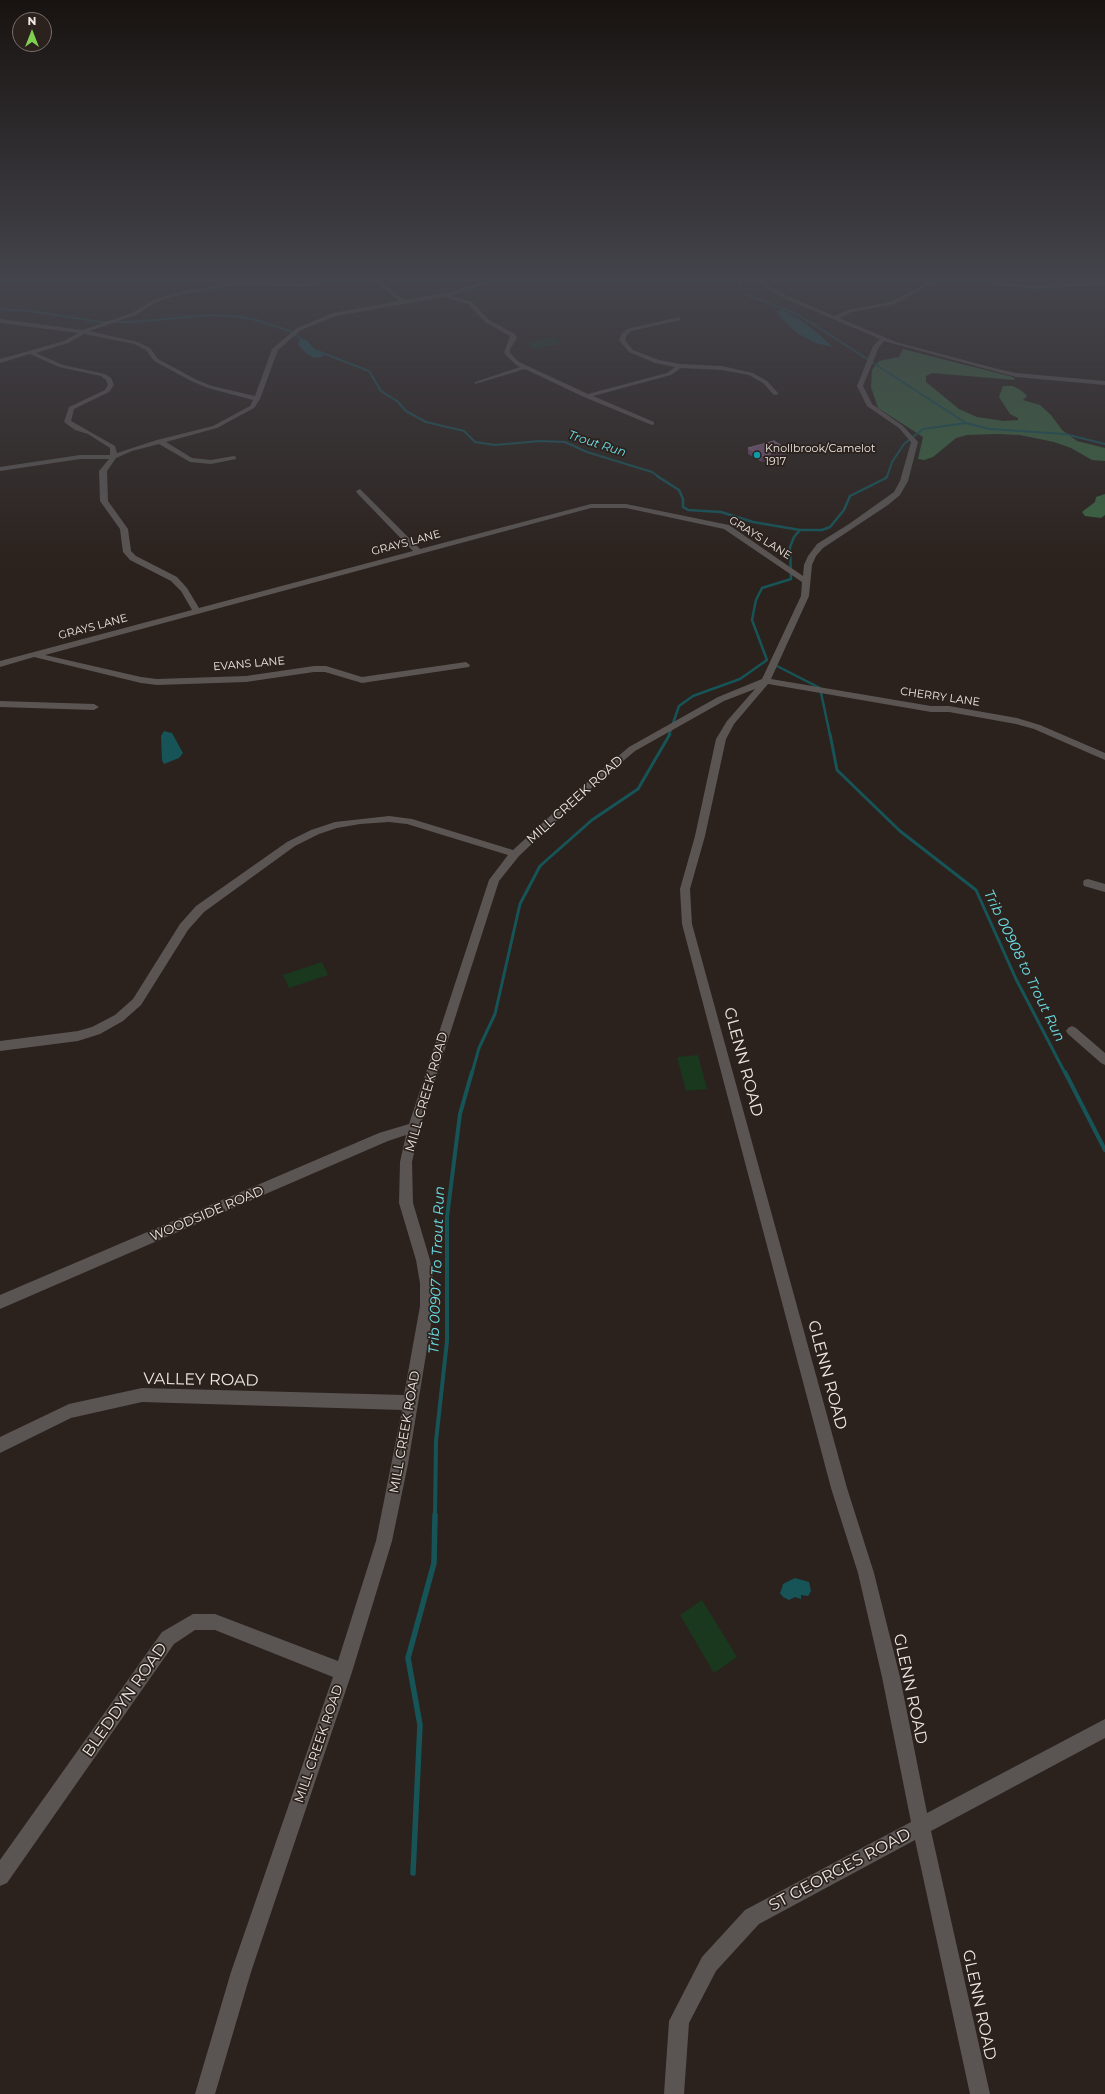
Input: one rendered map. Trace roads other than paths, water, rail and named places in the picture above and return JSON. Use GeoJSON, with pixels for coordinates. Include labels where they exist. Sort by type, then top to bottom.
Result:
{"type":"FeatureCollection","features":[{"type":"Feature","properties":{"kind":"street"},"geometry":{"type":"LineString","coordinates":[[104,377],[109,379],[111,385],[107,391],[71,408],[67,422],[77,429],[90,433],[113,447],[114,457],[103,471],[103,497],[106,505],[124,528],[127,552],[133,558],[174,579],[184,590],[196,610]]}},
{"type":"Feature","properties":{"kind":"street"},"geometry":{"type":"LineString","coordinates":[[187,377],[214,388],[257,399]]}},
{"type":"Feature","properties":{"kind":"street"},"geometry":{"type":"LineString","coordinates":[[0,469],[80,457],[114,457],[136,447],[216,427],[252,407],[257,399],[265,377]]}},
{"type":"Feature","properties":{"kind":"street"},"geometry":{"type":"LineString","coordinates":[[477,383],[496,377]]}},
{"type":"Feature","properties":{"kind":"street"},"geometry":{"type":"LineString","coordinates":[[545,377],[586,396],[652,423]]}},
{"type":"Feature","properties":{"kind":"street"},"geometry":{"type":"LineString","coordinates":[[586,396],[659,377]]}},
{"type":"Feature","properties":{"kind":"street"},"geometry":{"type":"LineString","coordinates":[[755,377],[776,394]]}},
{"type":"Feature","properties":{"kind":"street"},"geometry":{"type":"LineString","coordinates":[[766,681],[805,596],[808,582],[808,565],[820,546],[852,526],[897,493],[904,481],[915,442],[901,427],[875,410],[864,396],[860,386],[864,377]]}},
{"type":"Feature","properties":{"kind":"street"},"geometry":{"type":"LineString","coordinates":[[1035,377],[1105,383]]}},
{"type":"Feature","properties":{"kind":"street"},"geometry":{"type":"LineString","coordinates":[[159,441],[190,460],[211,462],[234,458]]}},
{"type":"Feature","properties":{"kind":"street"},"geometry":{"type":"LineString","coordinates":[[360,491],[417,551]]}},
{"type":"Feature","properties":{"kind":"street","name":"GRAYS LANE"},"geometry":{"type":"LineString","coordinates":[[0,664],[571,510],[608,505],[626,506],[726,527],[808,582]]}},
{"type":"Feature","properties":{"kind":"street","name":"EVANS LANE"},"geometry":{"type":"LineString","coordinates":[[34,655],[141,680],[157,682],[246,678],[314,669],[326,669],[362,680],[466,665]]}},
{"type":"Feature","properties":{"kind":"street","name":"CHERRY LANE"},"geometry":{"type":"LineString","coordinates":[[766,681],[1017,721],[1043,729],[1105,757]]}},
{"type":"Feature","properties":{"kind":"street","name":"MILL CREEK ROAD"},"geometry":{"type":"LineString","coordinates":[[205,2094],[241,1972],[343,1672],[384,1541],[411,1403],[427,1306],[427,1283],[424,1260],[406,1196],[406,1162],[414,1127],[494,880],[515,854],[586,788],[632,749],[721,699],[766,681]]}},
{"type":"Feature","properties":{"kind":"street","name":"GLENN ROAD"},"geometry":{"type":"LineString","coordinates":[[766,681],[730,723],[721,739],[700,836],[686,889],[686,924],[837,1481],[866,1573],[891,1677],[921,1827],[980,2094]]}},
{"type":"Feature","properties":{"kind":"street"},"geometry":{"type":"LineString","coordinates":[[0,704],[94,707]]}},
{"type":"Feature","properties":{"kind":"street"},"geometry":{"type":"LineString","coordinates":[[0,1046],[78,1036],[96,1030],[119,1018],[138,1002],[184,927],[200,909],[248,872],[291,844],[315,832],[335,825],[360,821],[389,819],[408,821],[515,854]]}},
{"type":"Feature","properties":{"kind":"street"},"geometry":{"type":"LineString","coordinates":[[1088,883],[1105,888]]}},
{"type":"Feature","properties":{"kind":"street"},"geometry":{"type":"LineString","coordinates":[[1072,1031],[1105,1060]]}},
{"type":"Feature","properties":{"kind":"street","name":"WOODSIDE ROAD"},"geometry":{"type":"LineString","coordinates":[[0,1302],[384,1137],[414,1127]]}},
{"type":"Feature","properties":{"kind":"street","name":"VALLEY ROAD"},"geometry":{"type":"LineString","coordinates":[[0,1445],[70,1411],[142,1395],[411,1403]]}},
{"type":"Feature","properties":{"kind":"street","name":"BLEDDYN ROAD"},"geometry":{"type":"LineString","coordinates":[[0,1876],[168,1638],[193,1622],[215,1622],[343,1672]]}},
{"type":"Feature","properties":{"kind":"street","name":"ST GEORGES ROAD"},"geometry":{"type":"LineString","coordinates":[[674,2094],[679,2022],[709,1964],[752,1916],[1105,1728]]}},
{"type":"Feature","properties":{"kind":"water"},"geometry":{"type":"Polygon","coordinates":[[[164,731],[172,733],[183,753],[179,758],[164,764],[162,760],[161,736],[164,731]]]}},
{"type":"Feature","properties":{"kind":"water"},"geometry":{"type":"Polygon","coordinates":[[[795,1578],[809,1582],[811,1591],[808,1596],[801,1595],[801,1599],[795,1597],[789,1600],[783,1597],[780,1593],[783,1584],[795,1578]]]}},
{"type":"Feature","properties":{"kind":"waterway","name":"Trout Run"},"geometry":{"type":"LineString","coordinates":[[372,377],[381,391],[397,401],[406,411],[426,422],[464,431],[475,442],[495,445],[540,441],[565,442],[587,452],[652,472],[659,477]]}},
{"type":"Feature","properties":{"kind":"waterway"},"geometry":{"type":"LineString","coordinates":[[895,377],[966,423]]}},
{"type":"Feature","properties":{"kind":"waterway","name":"Trout Run"},"geometry":{"type":"LineString","coordinates":[[887,477],[892,462],[904,444],[923,429],[966,423]]}},
{"type":"Feature","properties":{"kind":"waterway"},"geometry":{"type":"LineString","coordinates":[[966,423],[990,429],[1065,434],[1105,444]]}},
{"type":"Feature","properties":{"kind":"waterway","name":"Trout Run"},"geometry":{"type":"LineString","coordinates":[[657,476],[679,490],[683,499],[683,507],[688,510],[721,512],[753,522],[800,530]]}},
{"type":"Feature","properties":{"kind":"waterway","name":"Trout Run"},"geometry":{"type":"LineString","coordinates":[[800,530],[822,530],[830,527],[844,510],[850,496],[886,478],[887,476]]}},
{"type":"Feature","properties":{"kind":"waterway","name":"Trib 00907 To Trout Run"},"geometry":{"type":"LineString","coordinates":[[669,735],[679,706],[693,696],[740,679],[767,660],[752,620],[756,600],[762,588],[791,579],[790,547],[794,537],[800,530]]}},
{"type":"Feature","properties":{"kind":"waterway","name":"Trib 00908 to Trout Run"},"geometry":{"type":"LineString","coordinates":[[773,664],[820,688],[830,735]]}},
{"type":"Feature","properties":{"kind":"waterway","name":"Trib 00907 To Trout Run"},"geometry":{"type":"LineString","coordinates":[[472,1073],[479,1048],[495,1014],[520,904],[540,866],[592,820],[638,789],[670,734]]}},
{"type":"Feature","properties":{"kind":"waterway","name":"Trib 00908 to Trout Run"},"geometry":{"type":"LineString","coordinates":[[830,734],[837,770],[900,831],[976,890],[1016,979],[1065,1073]]}},
{"type":"Feature","properties":{"kind":"waterway","name":"Trib 00907 To Trout Run"},"geometry":{"type":"LineString","coordinates":[[435,1516],[436,1441],[447,1341],[447,1217],[460,1114],[472,1072]]}},
{"type":"Feature","properties":{"kind":"waterway","name":"Trib 00908 to Trout Run"},"geometry":{"type":"LineString","coordinates":[[1065,1072],[1105,1150]]}},
{"type":"Feature","properties":{"kind":"waterway","name":"Trib 00907 To Trout Run"},"geometry":{"type":"LineString","coordinates":[[413,1873],[420,1725],[408,1658],[434,1563],[435,1515]]}},
{"type":"Feature","properties":{"kind":"place","name":"Knollbrook/Camelot 1917"},"geometry":{"type":"Point","coordinates":[757,455]}}]}
